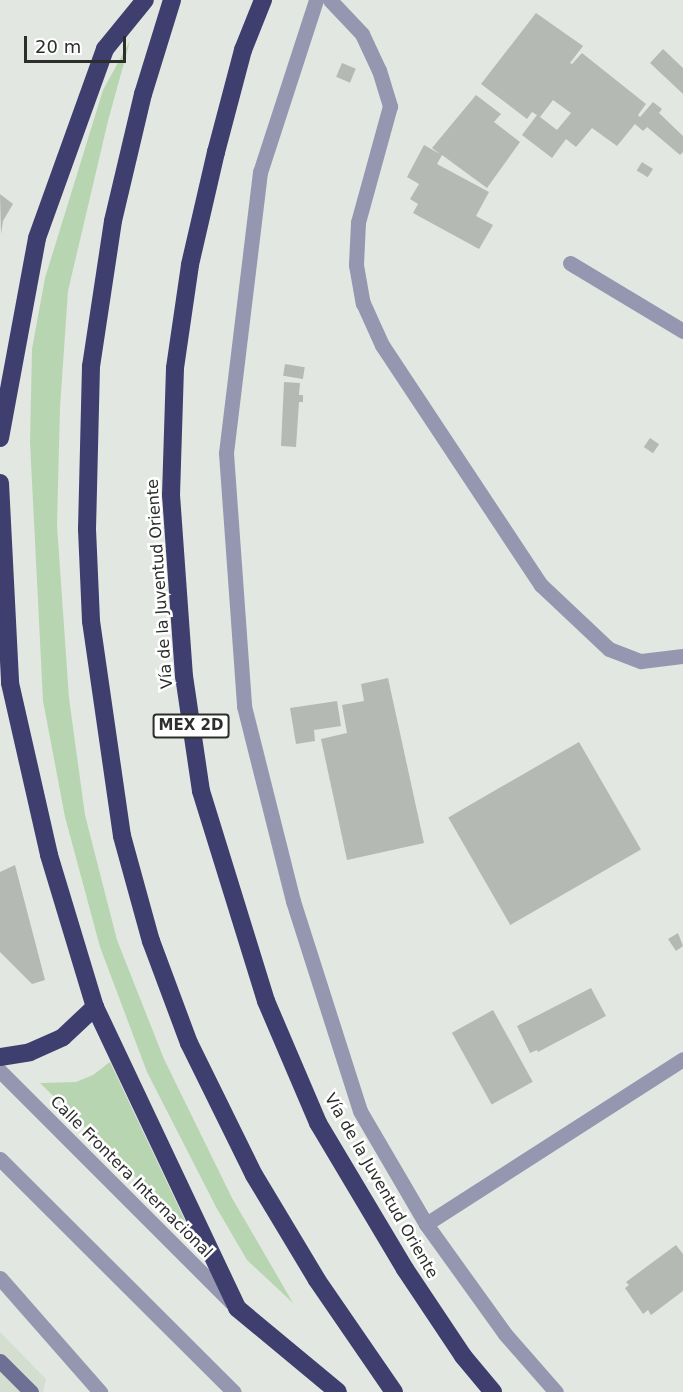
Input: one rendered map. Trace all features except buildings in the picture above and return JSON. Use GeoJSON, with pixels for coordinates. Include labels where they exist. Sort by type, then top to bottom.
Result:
{"type":"FeatureCollection","features":[{"type":"Feature","properties":{"kind":"highway"},"geometry":{"type":"LineString","coordinates":[[0,438],[37,238],[105,49],[145,0]]}},
{"type":"Feature","properties":{"kind":"highway"},"geometry":{"type":"LineString","coordinates":[[172,0],[143,94],[113,221],[91,366],[87,529],[91,621],[122,836],[150,941],[189,1043],[254,1175],[317,1280],[394,1392]]}},
{"type":"Feature","properties":{"kind":"highway","name":"Vía de la Juventud Oriente"},"geometry":{"type":"LineString","coordinates":[[263,0],[243,50],[216,152],[190,265],[175,368],[171,495],[184,676],[201,791],[266,1001],[318,1123],[405,1269],[463,1356],[493,1392]]}},
{"type":"Feature","properties":{"kind":"highway"},"geometry":{"type":"LineString","coordinates":[[0,483],[10,683],[49,855],[95,1007],[237,1308],[338,1392]]}},
{"type":"Feature","properties":{"kind":"highway"},"geometry":{"type":"LineString","coordinates":[[0,1057],[30,1052],[63,1037],[95,1007]]}},
{"type":"Feature","properties":{"kind":"main road"},"geometry":{"type":"LineString","coordinates":[[0,1361],[31,1392]]}},
{"type":"Feature","properties":{"kind":"street"},"geometry":{"type":"LineString","coordinates":[[316,0],[260,172],[226,453],[244,706],[293,900],[360,1110],[426,1224],[505,1334],[556,1392]]}},
{"type":"Feature","properties":{"kind":"street"},"geometry":{"type":"LineString","coordinates":[[330,0],[362,34],[379,70],[390,106],[358,222],[356,265],[363,303],[382,345],[541,585],[609,649],[641,661],[683,656]]}},
{"type":"Feature","properties":{"kind":"street"},"geometry":{"type":"LineString","coordinates":[[570,263],[683,331]]}},
{"type":"Feature","properties":{"kind":"street"},"geometry":{"type":"LineString","coordinates":[[426,1224],[683,1059]]}},
{"type":"Feature","properties":{"kind":"street","name":"Calle Frontera Internacional"},"geometry":{"type":"LineString","coordinates":[[0,1071],[237,1308]]}},
{"type":"Feature","properties":{"kind":"street"},"geometry":{"type":"LineString","coordinates":[[0,1159],[234,1392]]}},
{"type":"Feature","properties":{"kind":"street"},"geometry":{"type":"LineString","coordinates":[[0,1278],[100,1392]]}},
{"type":"Feature","properties":{"kind":"shaded area"},"geometry":{"type":"Polygon","coordinates":[[[0,1332],[46,1379],[43,1392],[0,1392],[0,1332]]]}},
{"type":"Feature","properties":{"kind":"green space"},"geometry":{"type":"Polygon","coordinates":[[[130,41],[108,121],[68,291],[60,408],[57,525],[69,698],[85,815],[117,940],[164,1059],[232,1198],[293,1303],[247,1260],[216,1207],[147,1072],[100,947],[65,817],[43,701],[30,442],[32,349],[45,278],[103,90],[130,41]]]}},
{"type":"Feature","properties":{"kind":"green space"},"geometry":{"type":"Polygon","coordinates":[[[110,1062],[190,1231],[40,1083],[76,1082],[93,1075],[110,1062]]]}}]}
